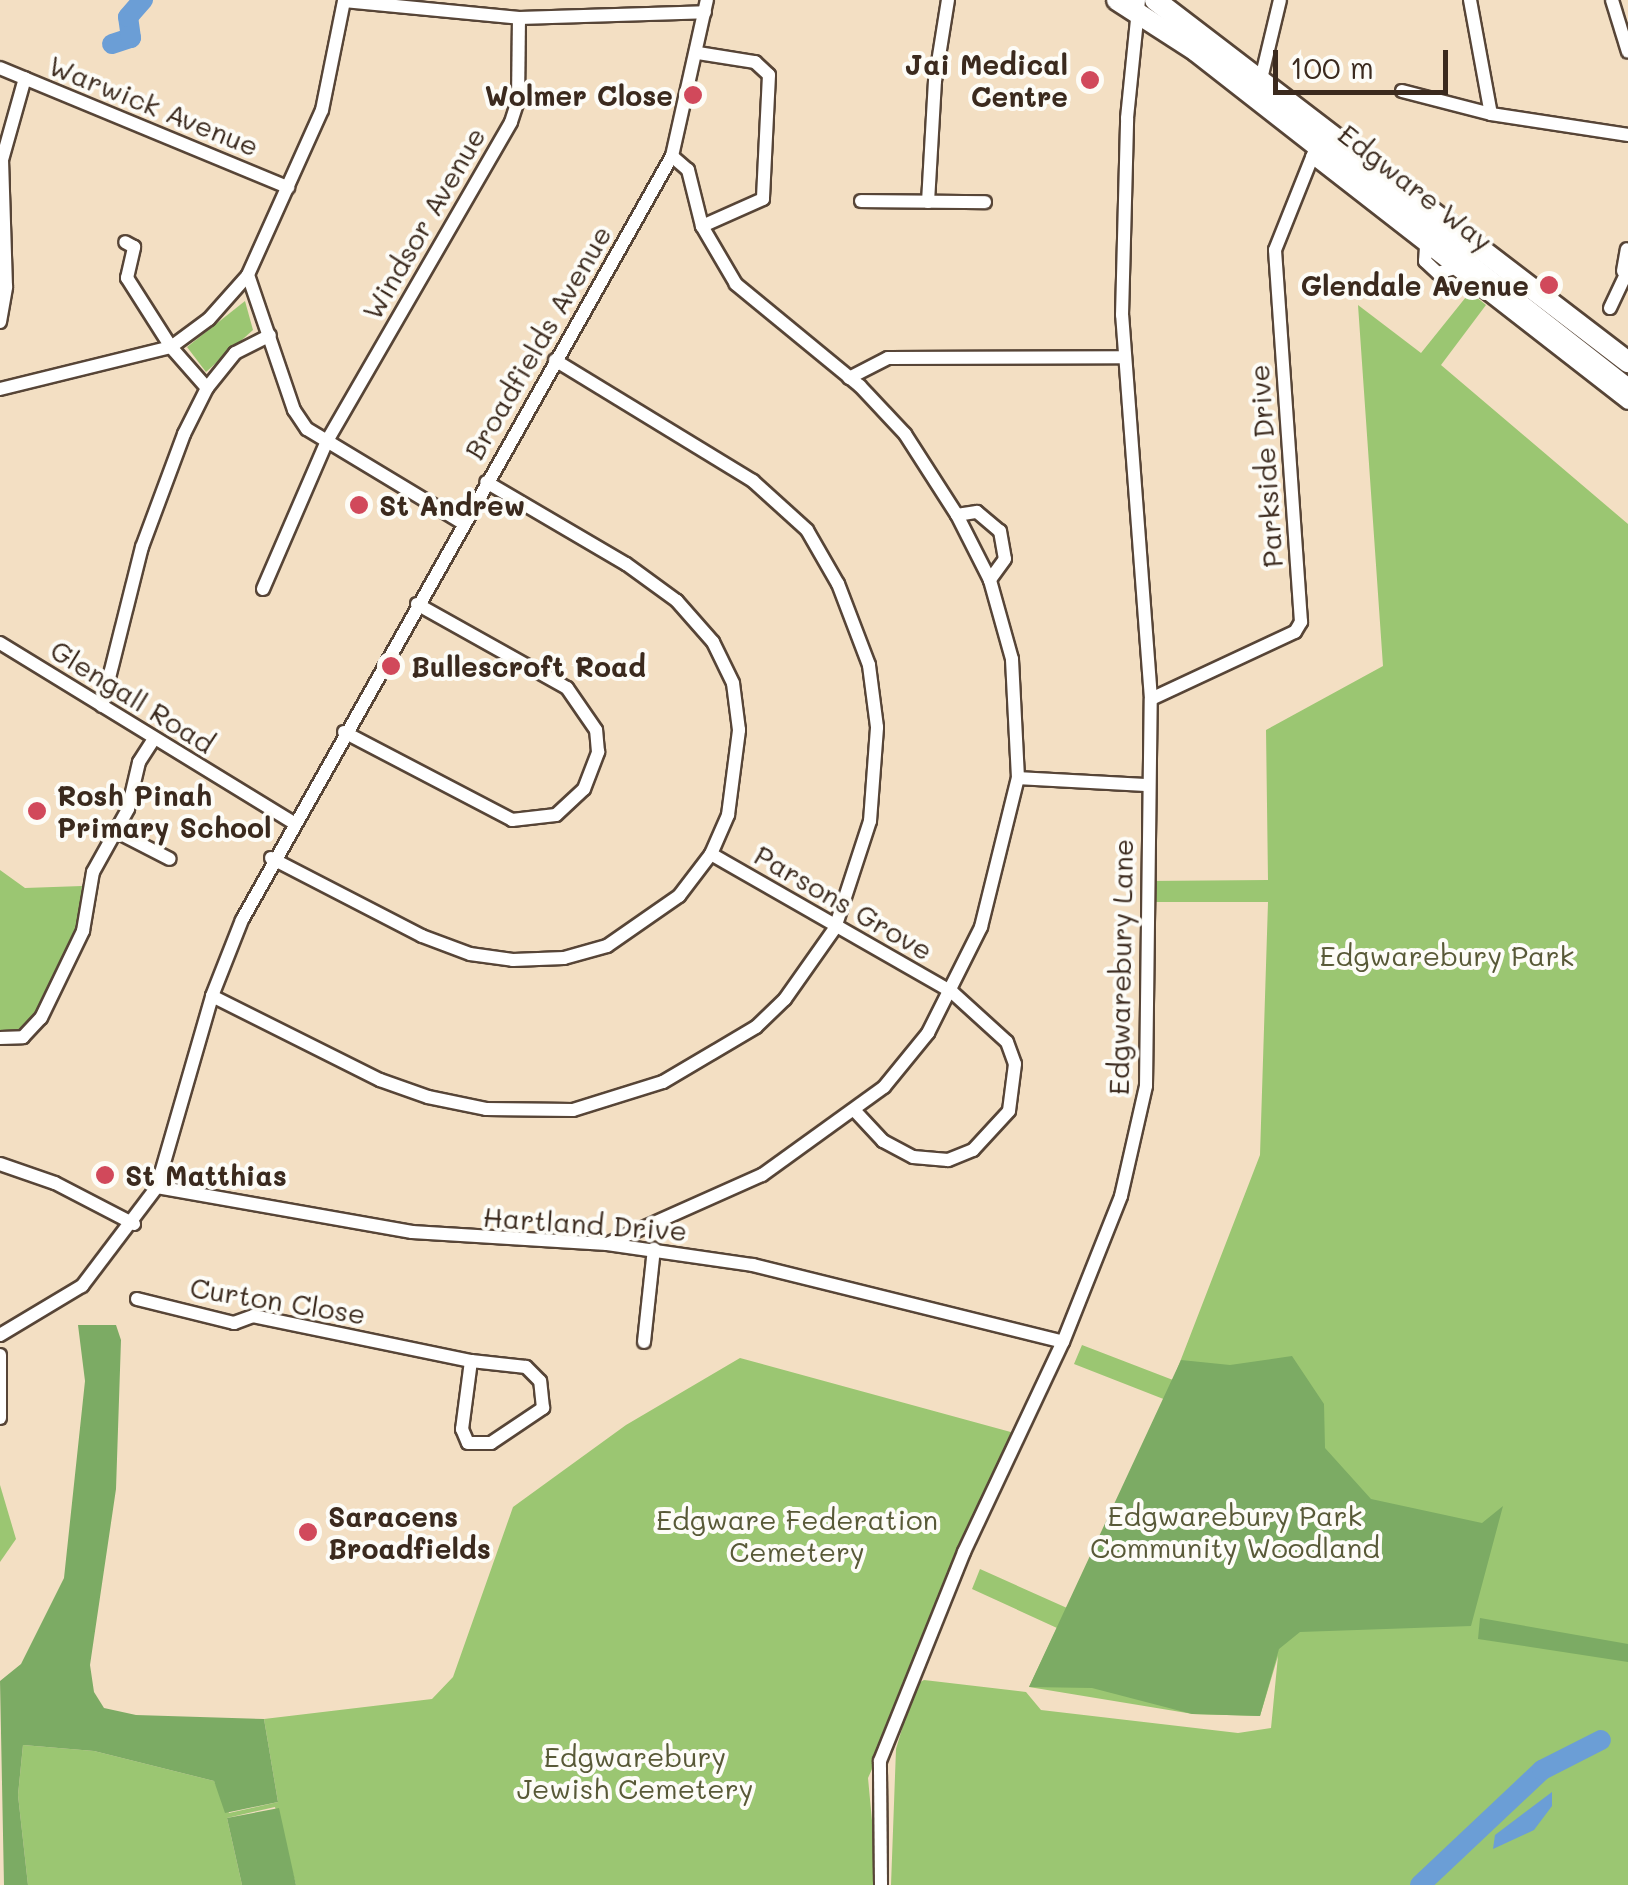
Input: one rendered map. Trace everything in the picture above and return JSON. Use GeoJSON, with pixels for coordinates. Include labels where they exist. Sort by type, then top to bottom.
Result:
{"type":"FeatureCollection","features":[{"type":"Feature","properties":{"kind":"highway","name":"Edgware Way"},"geometry":{"type":"LineString","coordinates":[[1117,0],[1144,4],[1261,78],[1628,362]]}},
{"type":"Feature","properties":{"kind":"highway","name":"Edgware Way"},"geometry":{"type":"LineString","coordinates":[[1144,4],[1314,151],[1628,388]]}},
{"type":"Feature","properties":{"kind":"street"},"geometry":{"type":"LineString","coordinates":[[928,202],[930,126],[948,0]]}},
{"type":"Feature","properties":{"kind":"street"},"geometry":{"type":"LineString","coordinates":[[1261,78],[1280,0]]}},
{"type":"Feature","properties":{"kind":"street"},"geometry":{"type":"LineString","coordinates":[[1470,0],[1491,114]]}},
{"type":"Feature","properties":{"kind":"street"},"geometry":{"type":"LineString","coordinates":[[1612,0],[1628,52]]}},
{"type":"Feature","properties":{"kind":"street"},"geometry":{"type":"LineString","coordinates":[[0,389],[171,347],[208,319],[248,275],[327,93],[344,1],[519,18],[706,6]]}},
{"type":"Feature","properties":{"kind":"street","name":"Edgwarebury Lane"},"geometry":{"type":"LineString","coordinates":[[881,1885],[880,1760],[964,1552],[1063,1342],[1121,1196],[1143,1104],[1151,698],[1125,357],[1127,118],[1144,4]]}},
{"type":"Feature","properties":{"kind":"street","name":"Broadfields Avenue"},"geometry":{"type":"LineString","coordinates":[[0,1335],[82,1286],[134,1224],[157,1187],[212,996],[271,858],[672,156],[706,6]]}},
{"type":"Feature","properties":{"kind":"street","name":"Windsor Avenue"},"geometry":{"type":"LineString","coordinates":[[263,589],[327,442],[510,122],[518,100],[519,18]]}},
{"type":"Feature","properties":{"kind":"street"},"geometry":{"type":"LineString","coordinates":[[698,54],[755,62],[769,75],[763,199],[702,226]]}},
{"type":"Feature","properties":{"kind":"street","name":"Warwick Avenue"},"geometry":{"type":"LineString","coordinates":[[0,68],[288,187]]}},
{"type":"Feature","properties":{"kind":"street"},"geometry":{"type":"LineString","coordinates":[[0,322],[6,287],[2,160],[25,78]]}},
{"type":"Feature","properties":{"kind":"street"},"geometry":{"type":"LineString","coordinates":[[1402,91],[1491,114],[1628,135]]}},
{"type":"Feature","properties":{"kind":"street","name":"Edgware Way"},"geometry":{"type":"LineString","coordinates":[[1314,151],[1426,247],[1425,261],[1438,273],[1452,268],[1628,403]]}},
{"type":"Feature","properties":{"kind":"street","name":"Parkside Drive"},"geometry":{"type":"LineString","coordinates":[[1151,698],[1295,632],[1301,622],[1275,250],[1314,151]]}},
{"type":"Feature","properties":{"kind":"street"},"geometry":{"type":"LineString","coordinates":[[608,1244],[762,1175],[856,1112],[917,1046],[952,992],[1000,870],[1018,778],[1012,658],[990,580],[957,514],[905,434],[849,378],[748,298],[702,226],[688,170],[672,156]]}},
{"type":"Feature","properties":{"kind":"street"},"geometry":{"type":"LineString","coordinates":[[860,201],[986,202]]}},
{"type":"Feature","properties":{"kind":"street"},"geometry":{"type":"LineString","coordinates":[[125,242],[134,247],[127,278],[171,347],[208,388]]}},
{"type":"Feature","properties":{"kind":"street"},"geometry":{"type":"LineString","coordinates":[[1610,308],[1625,271],[1626,249]]}},
{"type":"Feature","properties":{"kind":"street"},"geometry":{"type":"LineString","coordinates":[[248,275],[294,410],[327,442],[463,523]]}},
{"type":"Feature","properties":{"kind":"street"},"geometry":{"type":"LineString","coordinates":[[102,706],[162,484],[208,388],[235,354],[270,335]]}},
{"type":"Feature","properties":{"kind":"street"},"geometry":{"type":"LineString","coordinates":[[849,378],[873,363],[904,356],[1125,357]]}},
{"type":"Feature","properties":{"kind":"street"},"geometry":{"type":"LineString","coordinates":[[212,996],[428,1097],[486,1109],[572,1110],[664,1082],[756,1028],[785,999],[835,928],[861,864],[877,760],[869,665],[838,584],[807,530],[752,481],[555,360]]}},
{"type":"Feature","properties":{"kind":"street"},"geometry":{"type":"LineString","coordinates":[[271,858],[422,936],[470,954],[513,960],[564,958],[607,946],[679,896],[711,854],[728,815],[739,730],[733,683],[713,642],[685,609],[626,564],[486,482]]}},
{"type":"Feature","properties":{"kind":"street"},"geometry":{"type":"LineString","coordinates":[[957,514],[977,512],[1000,530],[1005,559],[990,580]]}},
{"type":"Feature","properties":{"kind":"street"},"geometry":{"type":"LineString","coordinates":[[344,732],[512,820],[556,815],[584,789],[598,752],[596,730],[566,688],[416,604]]}},
{"type":"Feature","properties":{"kind":"street","name":"Glengall Road"},"geometry":{"type":"LineString","coordinates":[[0,643],[292,822]]}},
{"type":"Feature","properties":{"kind":"street"},"geometry":{"type":"LineString","coordinates":[[0,1038],[24,1037],[41,1018],[82,932],[94,872],[117,832],[139,762],[154,739]]}},
{"type":"Feature","properties":{"kind":"street"},"geometry":{"type":"LineString","coordinates":[[1018,778],[1149,786]]}},
{"type":"Feature","properties":{"kind":"street"},"geometry":{"type":"LineString","coordinates":[[117,832],[170,859]]}},
{"type":"Feature","properties":{"kind":"street","name":"Parsons Grove"},"geometry":{"type":"LineString","coordinates":[[711,854],[952,992],[995,1026],[1014,1064],[1008,1111],[973,1150],[948,1160],[912,1157],[882,1141],[856,1112]]}},
{"type":"Feature","properties":{"kind":"street"},"geometry":{"type":"LineString","coordinates":[[0,1164],[55,1183],[134,1224]]}},
{"type":"Feature","properties":{"kind":"street","name":"Hartland Drive"},"geometry":{"type":"LineString","coordinates":[[157,1187],[412,1232],[654,1249],[878,1293],[1063,1342]]}},
{"type":"Feature","properties":{"kind":"street"},"geometry":{"type":"LineString","coordinates":[[644,1342],[654,1249]]}},
{"type":"Feature","properties":{"kind":"street","name":"Curton Close"},"geometry":{"type":"LineString","coordinates":[[137,1300],[234,1322],[253,1316],[471,1361],[526,1367],[540,1381],[543,1408],[491,1443],[468,1443],[462,1429],[471,1361]]}},
{"type":"Feature","properties":{"kind":"street"},"geometry":{"type":"LineString","coordinates":[[0,1354],[0,1418]]}},
{"type":"Feature","properties":{"kind":"green space","name":"Edgwarebury Park"},"geometry":{"type":"Polygon","coordinates":[[[1470,292],[1486,305],[1441,365],[1628,524],[1628,1885],[891,1885],[896,1749],[915,1685],[924,1680],[1026,1692],[1041,1710],[1238,1733],[1271,1728],[1278,1656],[1260,1716],[1193,1714],[1029,1687],[1057,1628],[972,1589],[980,1569],[1067,1608],[1166,1400],[1074,1364],[1082,1345],[1173,1380],[1260,1155],[1268,902],[1146,902],[1146,881],[1268,880],[1266,730],[1383,666],[1358,305],[1421,353],[1470,292]]]}},
{"type":"Feature","properties":{"kind":"green space"},"geometry":{"type":"Polygon","coordinates":[[[245,301],[253,330],[206,372],[187,347],[245,301]]]}},
{"type":"Feature","properties":{"kind":"green space"},"geometry":{"type":"Polygon","coordinates":[[[0,870],[25,888],[82,886],[78,927],[28,1029],[12,1035],[0,1032],[0,870]]]}},
{"type":"Feature","properties":{"kind":"green space"},"geometry":{"type":"Polygon","coordinates":[[[78,1325],[116,1325],[121,1340],[116,1489],[90,1665],[94,1692],[104,1708],[136,1715],[264,1719],[278,1802],[225,1813],[214,1781],[94,1751],[23,1745],[18,1795],[28,1885],[4,1885],[0,1681],[21,1664],[64,1578],[85,1381],[78,1325]]]}},
{"type":"Feature","properties":{"kind":"green space","name":"Edgwarebury Park Community Woodland"},"geometry":{"type":"Polygon","coordinates":[[[1292,1356],[1324,1404],[1325,1448],[1371,1499],[1482,1523],[1503,1506],[1471,1626],[1300,1632],[1279,1649],[1260,1716],[1192,1714],[1092,1688],[1029,1687],[1181,1360],[1230,1365],[1292,1356]]]}},
{"type":"Feature","properties":{"kind":"green space"},"geometry":{"type":"Polygon","coordinates":[[[740,1358],[1022,1435],[868,1778],[878,1885],[296,1885],[275,1807],[227,1818],[242,1885],[28,1885],[18,1795],[23,1745],[94,1751],[214,1781],[229,1813],[278,1802],[264,1719],[432,1699],[453,1677],[513,1507],[626,1425],[740,1358]]]}},
{"type":"Feature","properties":{"kind":"green space"},"geometry":{"type":"Polygon","coordinates":[[[0,1485],[16,1539],[0,1562],[0,1485]]]}},
{"type":"Feature","properties":{"kind":"green space"},"geometry":{"type":"Polygon","coordinates":[[[1480,1618],[1628,1644],[1628,1662],[1478,1639],[1480,1618]]]}},
{"type":"Feature","properties":{"kind":"green space"},"geometry":{"type":"Polygon","coordinates":[[[279,1808],[296,1885],[242,1885],[227,1818],[279,1808]]]}},
{"type":"Feature","properties":{"kind":"water"},"geometry":{"type":"Polygon","coordinates":[[[1552,1792],[1552,1806],[1534,1830],[1493,1849],[1495,1835],[1552,1792]]]}},
{"type":"Feature","properties":{"kind":"waterway"},"geometry":{"type":"LineString","coordinates":[[112,44],[131,38],[128,17],[143,0]]}},
{"type":"Feature","properties":{"kind":"waterway"},"geometry":{"type":"LineString","coordinates":[[1420,1885],[1542,1770],[1601,1740]]}},
{"type":"Feature","properties":{"kind":"place","name":"Jai Medical Centre"},"geometry":{"type":"Point","coordinates":[1090,80]}},
{"type":"Feature","properties":{"kind":"place","name":"Wolmer Close"},"geometry":{"type":"Point","coordinates":[693,95]}},
{"type":"Feature","properties":{"kind":"place","name":"Glendale Avenue"},"geometry":{"type":"Point","coordinates":[1549,285]}},
{"type":"Feature","properties":{"kind":"place","name":"St Andrew"},"geometry":{"type":"Point","coordinates":[359,505]}},
{"type":"Feature","properties":{"kind":"place","name":"Bullescroft Road"},"geometry":{"type":"Point","coordinates":[391,666]}},
{"type":"Feature","properties":{"kind":"place","name":"Rosh Pinah Primary School"},"geometry":{"type":"Point","coordinates":[37,811]}},
{"type":"Feature","properties":{"kind":"place","name":"St Matthias"},"geometry":{"type":"Point","coordinates":[105,1175]}},
{"type":"Feature","properties":{"kind":"place","name":"Saracens Broadfields"},"geometry":{"type":"Point","coordinates":[308,1532]}},
{"type":"Feature","properties":{"kind":"park label","name":"Edgware Federation Cemetery"},"geometry":{"type":"Point","coordinates":[797,1535]}},
{"type":"Feature","properties":{"kind":"park label","name":"Edgwarebury Jewish Cemetery"},"geometry":{"type":"Point","coordinates":[635,1772]}}]}
